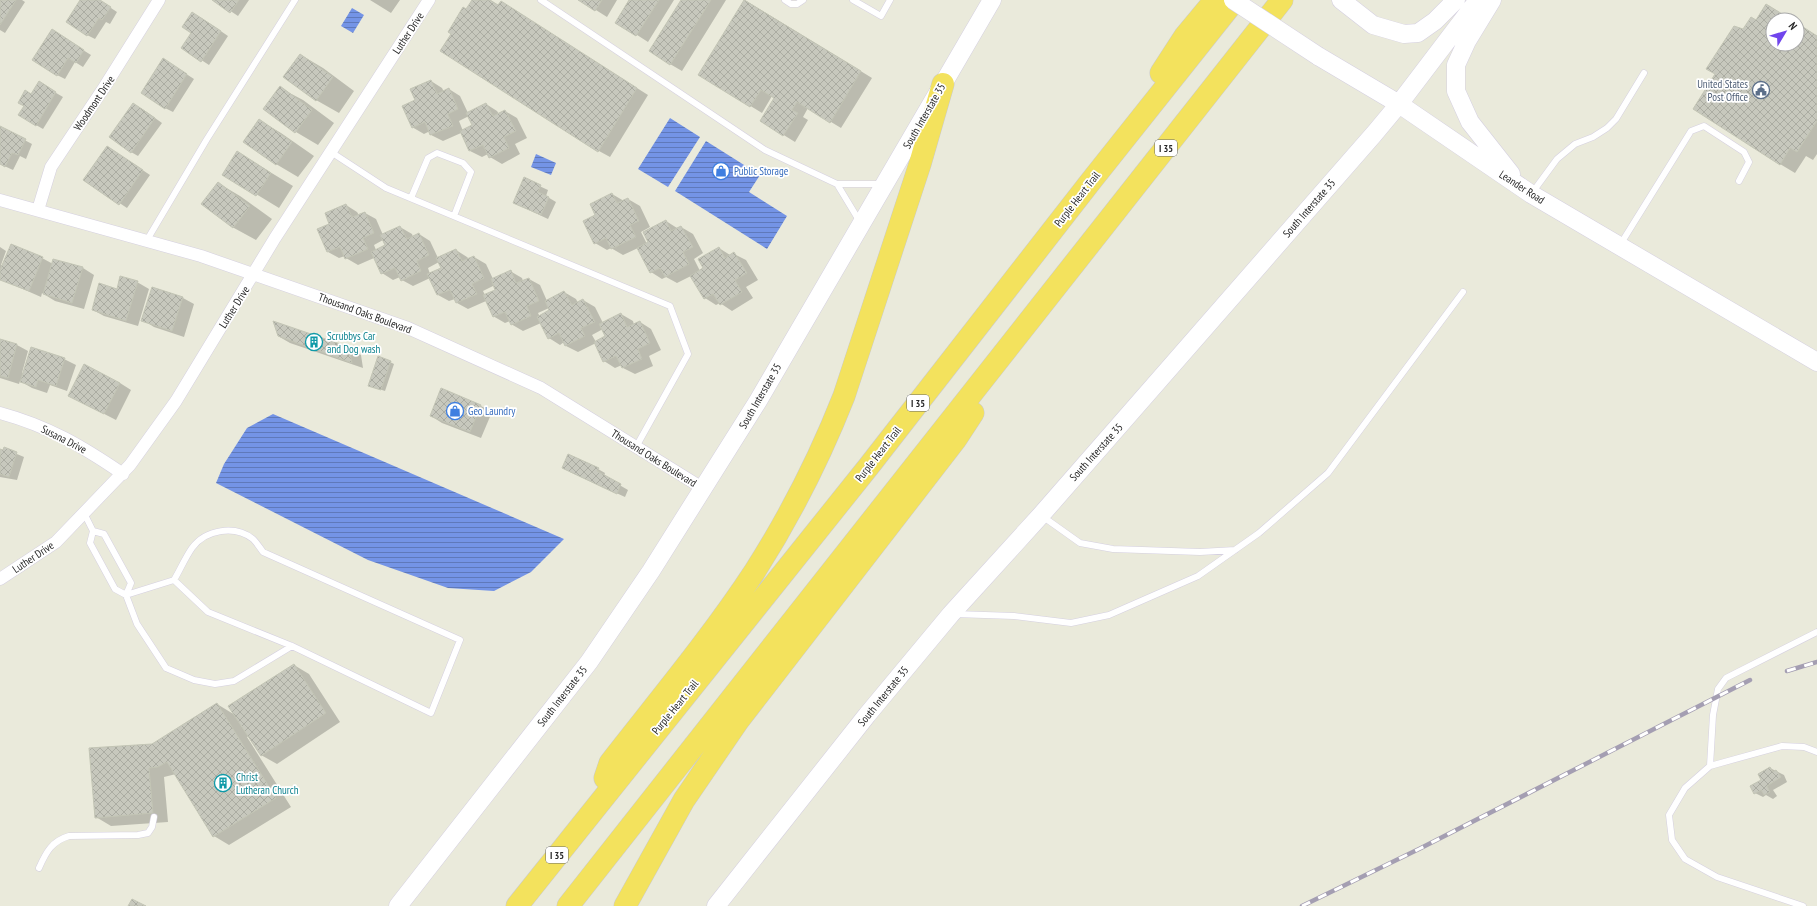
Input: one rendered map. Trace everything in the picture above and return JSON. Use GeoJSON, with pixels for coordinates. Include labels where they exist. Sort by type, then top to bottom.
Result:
{"type":"FeatureCollection","features":[{"type":"Feature","properties":{"kind":"highway"},"geometry":{"type":"LineString","coordinates":[[1091,181],[1185,36],[1215,0]]}},
{"type":"Feature","properties":{"kind":"highway","name":"Purple Heart Trail"},"geometry":{"type":"LineString","coordinates":[[516,906],[869,466],[1234,0]]}},
{"type":"Feature","properties":{"kind":"highway","name":"I 35"},"geometry":{"type":"LineString","coordinates":[[568,906],[1282,0]]}},
{"type":"Feature","properties":{"kind":"highway"},"geometry":{"type":"LineString","coordinates":[[597,804],[610,763],[684,669],[737,598],[769,549],[811,472],[844,396],[920,164],[942,84]]}},
{"type":"Feature","properties":{"kind":"highway"},"geometry":{"type":"LineString","coordinates":[[625,906],[684,800],[715,754],[743,715],[956,439],[1049,296]]}},
{"type":"Feature","properties":{"kind":"main road","name":"South Interstate 35"},"geometry":{"type":"LineString","coordinates":[[398,906],[589,662],[704,489],[758,401],[992,0]]}},
{"type":"Feature","properties":{"kind":"main road","name":"Leander Road"},"geometry":{"type":"LineString","coordinates":[[1234,0],[1318,56],[1399,104],[1526,190],[1817,362]]}},
{"type":"Feature","properties":{"kind":"main road"},"geometry":{"type":"LineString","coordinates":[[1341,0],[1373,25],[1404,34],[1418,33],[1435,22],[1456,0]]}},
{"type":"Feature","properties":{"kind":"main road","name":"South Interstate 35"},"geometry":{"type":"LineString","coordinates":[[716,906],[867,715],[951,614],[1041,515],[1399,104],[1478,0]]}},
{"type":"Feature","properties":{"kind":"main road"},"geometry":{"type":"LineString","coordinates":[[1492,0],[1467,41],[1456,64],[1456,91],[1470,122],[1526,190]]}},
{"type":"Feature","properties":{"kind":"street","name":"Woodmont Drive"},"geometry":{"type":"LineString","coordinates":[[38,210],[51,168],[106,86],[159,0]]}},
{"type":"Feature","properties":{"kind":"street","name":"Luther Drive"},"geometry":{"type":"LineString","coordinates":[[0,579],[56,542],[123,474],[176,401],[254,274],[429,0]]}},
{"type":"Feature","properties":{"kind":"street","name":"Thousand Oaks Boulevard"},"geometry":{"type":"LineString","coordinates":[[0,200],[201,256],[408,328],[541,388],[704,489]]}},
{"type":"Feature","properties":{"kind":"street","name":"Susana Drive"},"geometry":{"type":"LineString","coordinates":[[0,413],[41,426],[71,440],[123,474]]}},
{"type":"Feature","properties":{"kind":"lane"},"geometry":{"type":"LineString","coordinates":[[147,240],[206,139],[295,0]]}},
{"type":"Feature","properties":{"kind":"lane"},"geometry":{"type":"LineString","coordinates":[[541,0],[764,150],[837,184],[884,184]]}},
{"type":"Feature","properties":{"kind":"lane"},"geometry":{"type":"LineString","coordinates":[[785,0],[791,4],[797,4],[803,0]]}},
{"type":"Feature","properties":{"kind":"lane"},"geometry":{"type":"LineString","coordinates":[[853,0],[881,16],[890,0]]}},
{"type":"Feature","properties":{"kind":"lane"},"geometry":{"type":"LineString","coordinates":[[1526,190],[1557,159],[1575,144],[1593,137],[1616,119],[1644,73]]}},
{"type":"Feature","properties":{"kind":"lane"},"geometry":{"type":"LineString","coordinates":[[1619,246],[1691,131],[1704,126],[1744,152],[1749,162],[1739,181]]}},
{"type":"Feature","properties":{"kind":"lane"},"geometry":{"type":"LineString","coordinates":[[331,152],[386,188],[670,306],[688,354],[636,447]]}},
{"type":"Feature","properties":{"kind":"lane"},"geometry":{"type":"LineString","coordinates":[[411,198],[428,158],[437,153],[463,163],[471,172],[454,216]]}},
{"type":"Feature","properties":{"kind":"lane"},"geometry":{"type":"LineString","coordinates":[[837,184],[861,224]]}},
{"type":"Feature","properties":{"kind":"lane"},"geometry":{"type":"LineString","coordinates":[[951,614],[1014,616],[1071,623],[1110,615],[1198,576],[1259,533],[1328,473],[1463,292]]}},
{"type":"Feature","properties":{"kind":"lane"},"geometry":{"type":"LineString","coordinates":[[84,513],[93,532],[90,543],[115,589],[126,595],[137,624],[166,668],[194,680],[215,684],[234,681],[292,646]]}},
{"type":"Feature","properties":{"kind":"lane"},"geometry":{"type":"LineString","coordinates":[[1041,515],[1080,543],[1114,549],[1200,552],[1235,550]]}},
{"type":"Feature","properties":{"kind":"lane"},"geometry":{"type":"LineString","coordinates":[[126,595],[174,580],[193,547],[201,539],[211,533],[232,531],[244,534],[254,540],[263,552],[460,640],[430,713],[292,646],[208,612],[174,580]]}},
{"type":"Feature","properties":{"kind":"lane"},"geometry":{"type":"LineString","coordinates":[[93,532],[104,534],[131,583],[126,595]]}},
{"type":"Feature","properties":{"kind":"lane"},"geometry":{"type":"LineString","coordinates":[[1710,766],[1713,721],[1718,689],[1726,678],[1817,632]]}},
{"type":"Feature","properties":{"kind":"lane"},"geometry":{"type":"LineString","coordinates":[[1803,906],[1718,876],[1685,859],[1672,840],[1669,815],[1685,788],[1710,766],[1782,746],[1804,747],[1817,752]]}},
{"type":"Feature","properties":{"kind":"lane"},"geometry":{"type":"LineString","coordinates":[[39,868],[46,852],[59,839],[69,836],[138,835],[148,833],[152,827],[154,817]]}},
{"type":"Feature","properties":{"kind":"water"},"geometry":{"type":"Polygon","coordinates":[[[352,8],[364,15],[353,33],[341,26],[352,8]]]}},
{"type":"Feature","properties":{"kind":"water"},"geometry":{"type":"Polygon","coordinates":[[[670,118],[700,137],[668,187],[638,169],[670,118]]]}},
{"type":"Feature","properties":{"kind":"water"},"geometry":{"type":"Polygon","coordinates":[[[706,141],[760,175],[749,192],[787,216],[767,249],[675,191],[706,141]]]}},
{"type":"Feature","properties":{"kind":"water"},"geometry":{"type":"Polygon","coordinates":[[[536,154],[556,163],[551,175],[531,167],[536,154]]]}},
{"type":"Feature","properties":{"kind":"water"},"geometry":{"type":"Polygon","coordinates":[[[273,414],[564,539],[531,572],[494,591],[448,588],[368,560],[216,483],[224,464],[247,428],[273,414]]]}},
{"type":"Feature","properties":{"kind":"building"},"geometry":{"type":"Polygon","coordinates":[[[0,0],[16,0],[0,25],[0,0]]]}},
{"type":"Feature","properties":{"kind":"building"},"geometry":{"type":"Polygon","coordinates":[[[80,0],[100,0],[111,7],[102,20],[99,18],[87,36],[66,22],[80,0]]]}},
{"type":"Feature","properties":{"kind":"building"},"geometry":{"type":"Polygon","coordinates":[[[212,0],[239,0],[230,13],[212,0]]]}},
{"type":"Feature","properties":{"kind":"building"},"geometry":{"type":"Polygon","coordinates":[[[472,0],[490,0],[498,5],[501,1],[637,88],[598,152],[440,51],[451,34],[448,32],[463,7],[466,9],[472,0]]]}},
{"type":"Feature","properties":{"kind":"building"},"geometry":{"type":"Polygon","coordinates":[[[578,0],[602,0],[595,11],[578,0]]]}},
{"type":"Feature","properties":{"kind":"building"},"geometry":{"type":"Polygon","coordinates":[[[629,0],[659,0],[636,36],[615,23],[629,0]]]}},
{"type":"Feature","properties":{"kind":"building"},"geometry":{"type":"Polygon","coordinates":[[[681,0],[711,0],[670,65],[649,51],[681,0]]]}},
{"type":"Feature","properties":{"kind":"building"},"geometry":{"type":"Polygon","coordinates":[[[744,0],[861,71],[830,123],[797,102],[792,110],[798,113],[783,136],[760,121],[774,98],[761,90],[750,107],[698,75],[744,0]]]}},
{"type":"Feature","properties":{"kind":"building","name":"United States Post Office"},"geometry":{"type":"Polygon","coordinates":[[[1766,4],[1779,12],[1765,12],[1765,52],[1805,52],[1805,28],[1817,36],[1817,121],[1797,152],[1790,148],[1780,165],[1693,109],[1715,74],[1706,69],[1734,26],[1743,29],[1751,17],[1756,20],[1766,4]]]}},
{"type":"Feature","properties":{"kind":"building"},"geometry":{"type":"Polygon","coordinates":[[[192,12],[221,31],[201,62],[181,48],[191,33],[182,27],[192,12]]]}},
{"type":"Feature","properties":{"kind":"building"},"geometry":{"type":"Polygon","coordinates":[[[52,29],[84,50],[76,63],[68,58],[57,76],[32,60],[52,29]]]}},
{"type":"Feature","properties":{"kind":"building"},"geometry":{"type":"Polygon","coordinates":[[[300,54],[333,77],[316,101],[283,77],[300,54]]]}},
{"type":"Feature","properties":{"kind":"building"},"geometry":{"type":"Polygon","coordinates":[[[163,58],[187,74],[165,109],[141,93],[163,58]]]}},
{"type":"Feature","properties":{"kind":"building"},"geometry":{"type":"Polygon","coordinates":[[[431,80],[437,94],[449,88],[458,109],[448,114],[453,126],[430,135],[425,122],[412,128],[402,106],[415,100],[410,89],[431,80]]]}},
{"type":"Feature","properties":{"kind":"building"},"geometry":{"type":"Polygon","coordinates":[[[39,81],[56,92],[36,126],[18,115],[24,106],[18,103],[25,90],[31,94],[39,81]]]}},
{"type":"Feature","properties":{"kind":"building"},"geometry":{"type":"Polygon","coordinates":[[[280,86],[312,110],[295,133],[263,109],[280,86]]]}},
{"type":"Feature","properties":{"kind":"building"},"geometry":{"type":"Polygon","coordinates":[[[133,103],[155,118],[131,153],[109,137],[133,103]]]}},
{"type":"Feature","properties":{"kind":"building"},"geometry":{"type":"Polygon","coordinates":[[[486,103],[493,116],[505,110],[516,131],[504,137],[509,148],[489,158],[483,145],[469,151],[460,131],[472,125],[466,113],[486,103]]]}},
{"type":"Feature","properties":{"kind":"building"},"geometry":{"type":"Polygon","coordinates":[[[259,119],[292,142],[276,165],[243,142],[259,119]]]}},
{"type":"Feature","properties":{"kind":"building"},"geometry":{"type":"Polygon","coordinates":[[[0,126],[26,139],[18,155],[12,153],[5,167],[0,164],[0,126]]]}},
{"type":"Feature","properties":{"kind":"building"},"geometry":{"type":"Polygon","coordinates":[[[107,146],[143,170],[119,205],[83,180],[107,146]]]}},
{"type":"Feature","properties":{"kind":"building"},"geometry":{"type":"Polygon","coordinates":[[[237,151],[271,173],[256,196],[222,175],[237,151]]]}},
{"type":"Feature","properties":{"kind":"building"},"geometry":{"type":"Polygon","coordinates":[[[524,177],[541,185],[538,192],[549,197],[541,215],[513,203],[524,177]]]}},
{"type":"Feature","properties":{"kind":"building"},"geometry":{"type":"Polygon","coordinates":[[[218,182],[250,206],[233,228],[201,204],[218,182]]]}},
{"type":"Feature","properties":{"kind":"building"},"geometry":{"type":"Polygon","coordinates":[[[612,193],[617,203],[628,198],[639,221],[630,225],[636,237],[611,249],[606,238],[594,244],[583,221],[595,215],[590,204],[612,193]]]}},
{"type":"Feature","properties":{"kind":"building"},"geometry":{"type":"Polygon","coordinates":[[[346,204],[352,217],[365,212],[374,233],[363,238],[368,249],[345,259],[340,247],[327,252],[317,229],[329,224],[325,213],[346,204]]]}},
{"type":"Feature","properties":{"kind":"building"},"geometry":{"type":"Polygon","coordinates":[[[666,220],[671,231],[681,226],[693,247],[683,252],[689,264],[665,277],[660,268],[650,273],[637,248],[648,242],[643,232],[666,220]]]}},
{"type":"Feature","properties":{"kind":"building"},"geometry":{"type":"Polygon","coordinates":[[[400,226],[407,239],[419,233],[429,255],[417,261],[421,271],[401,281],[395,268],[381,274],[371,252],[385,245],[380,235],[400,226]]]}},
{"type":"Feature","properties":{"kind":"building"},"geometry":{"type":"Polygon","coordinates":[[[11,244],[43,257],[29,291],[0,280],[0,270],[11,244]]]}},
{"type":"Feature","properties":{"kind":"building"},"geometry":{"type":"Polygon","coordinates":[[[719,247],[725,258],[734,252],[747,273],[735,280],[742,292],[720,305],[713,294],[704,299],[690,276],[703,268],[698,259],[719,247]]]}},
{"type":"Feature","properties":{"kind":"building"},"geometry":{"type":"Polygon","coordinates":[[[456,249],[462,261],[474,256],[484,278],[472,284],[477,294],[456,303],[450,290],[437,295],[427,274],[441,268],[436,258],[456,249]]]}},
{"type":"Feature","properties":{"kind":"building"},"geometry":{"type":"Polygon","coordinates":[[[53,259],[83,267],[72,303],[43,294],[53,259]]]}},
{"type":"Feature","properties":{"kind":"building"},"geometry":{"type":"Polygon","coordinates":[[[511,270],[516,283],[529,278],[539,301],[527,306],[531,316],[511,325],[505,312],[493,317],[483,295],[495,290],[491,279],[511,270]]]}},
{"type":"Feature","properties":{"kind":"building"},"geometry":{"type":"Polygon","coordinates":[[[120,276],[138,281],[126,321],[92,310],[99,283],[117,289],[120,276]]]}},
{"type":"Feature","properties":{"kind":"building"},"geometry":{"type":"Polygon","coordinates":[[[152,287],[183,297],[172,331],[141,321],[152,287]]]}},
{"type":"Feature","properties":{"kind":"building"},"geometry":{"type":"Polygon","coordinates":[[[564,291],[572,305],[583,299],[595,322],[581,328],[585,336],[565,346],[559,333],[548,339],[537,317],[549,310],[545,301],[564,291]]]}},
{"type":"Feature","properties":{"kind":"building"},"geometry":{"type":"Polygon","coordinates":[[[621,313],[627,327],[640,321],[650,343],[638,349],[642,359],[622,368],[616,356],[603,362],[594,342],[605,336],[599,324],[621,313]]]}},
{"type":"Feature","properties":{"kind":"building","name":"Scrubbys Car and Dog wash"},"geometry":{"type":"Polygon","coordinates":[[[273,321],[349,347],[352,363],[278,336],[273,321]]]}},
{"type":"Feature","properties":{"kind":"building"},"geometry":{"type":"Polygon","coordinates":[[[0,339],[17,344],[8,378],[0,376],[0,339]]]}},
{"type":"Feature","properties":{"kind":"building"},"geometry":{"type":"Polygon","coordinates":[[[31,347],[65,358],[56,386],[38,380],[36,387],[20,382],[31,347]]]}},
{"type":"Feature","properties":{"kind":"building"},"geometry":{"type":"Polygon","coordinates":[[[378,356],[391,361],[381,390],[368,386],[378,356]]]}},
{"type":"Feature","properties":{"kind":"building"},"geometry":{"type":"Polygon","coordinates":[[[84,364],[120,383],[104,414],[68,396],[84,364]]]}},
{"type":"Feature","properties":{"kind":"building","name":"Geo Laundry"},"geometry":{"type":"Polygon","coordinates":[[[441,388],[481,405],[470,432],[430,416],[441,388]]]}},
{"type":"Feature","properties":{"kind":"building"},"geometry":{"type":"Polygon","coordinates":[[[4,447],[17,452],[9,477],[0,474],[0,449],[3,450],[4,447]]]}},
{"type":"Feature","properties":{"kind":"building"},"geometry":{"type":"Polygon","coordinates":[[[568,454],[599,468],[597,471],[621,484],[617,494],[562,468],[568,454]]]}},
{"type":"Feature","properties":{"kind":"building"},"geometry":{"type":"Polygon","coordinates":[[[294,664],[326,713],[261,756],[228,706],[294,664]]]}},
{"type":"Feature","properties":{"kind":"building","name":"Christ Lutheran Church"},"geometry":{"type":"Polygon","coordinates":[[[217,703],[276,798],[213,837],[167,762],[158,767],[149,768],[153,813],[95,818],[89,748],[152,744],[217,703]]]}},
{"type":"Feature","properties":{"kind":"building"},"geometry":{"type":"Polygon","coordinates":[[[1770,767],[1773,772],[1776,770],[1781,777],[1767,786],[1770,792],[1764,795],[1761,790],[1754,794],[1750,786],[1761,780],[1758,774],[1770,767]]]}},
{"type":"Feature","properties":{"kind":"building"},"geometry":{"type":"Polygon","coordinates":[[[132,899],[146,906],[128,906],[132,899]]]}},
{"type":"Feature","properties":{"kind":"railway"},"geometry":{"type":"LineString","coordinates":[[1787,671],[1817,662]]}},
{"type":"Feature","properties":{"kind":"railway"},"geometry":{"type":"LineString","coordinates":[[1302,906],[1419,849],[1750,680]]}},
{"type":"Feature","properties":{"kind":"place","name":"United States Post Office"},"geometry":{"type":"Point","coordinates":[1761,90]}},
{"type":"Feature","properties":{"kind":"place","name":"Public Storage"},"geometry":{"type":"Point","coordinates":[721,171]}},
{"type":"Feature","properties":{"kind":"place","name":"Scrubbys Car and Dog wash"},"geometry":{"type":"Point","coordinates":[314,342]}},
{"type":"Feature","properties":{"kind":"place","name":"Geo Laundry"},"geometry":{"type":"Point","coordinates":[455,411]}},
{"type":"Feature","properties":{"kind":"place","name":"Christ Lutheran Church"},"geometry":{"type":"Point","coordinates":[223,783]}}]}
